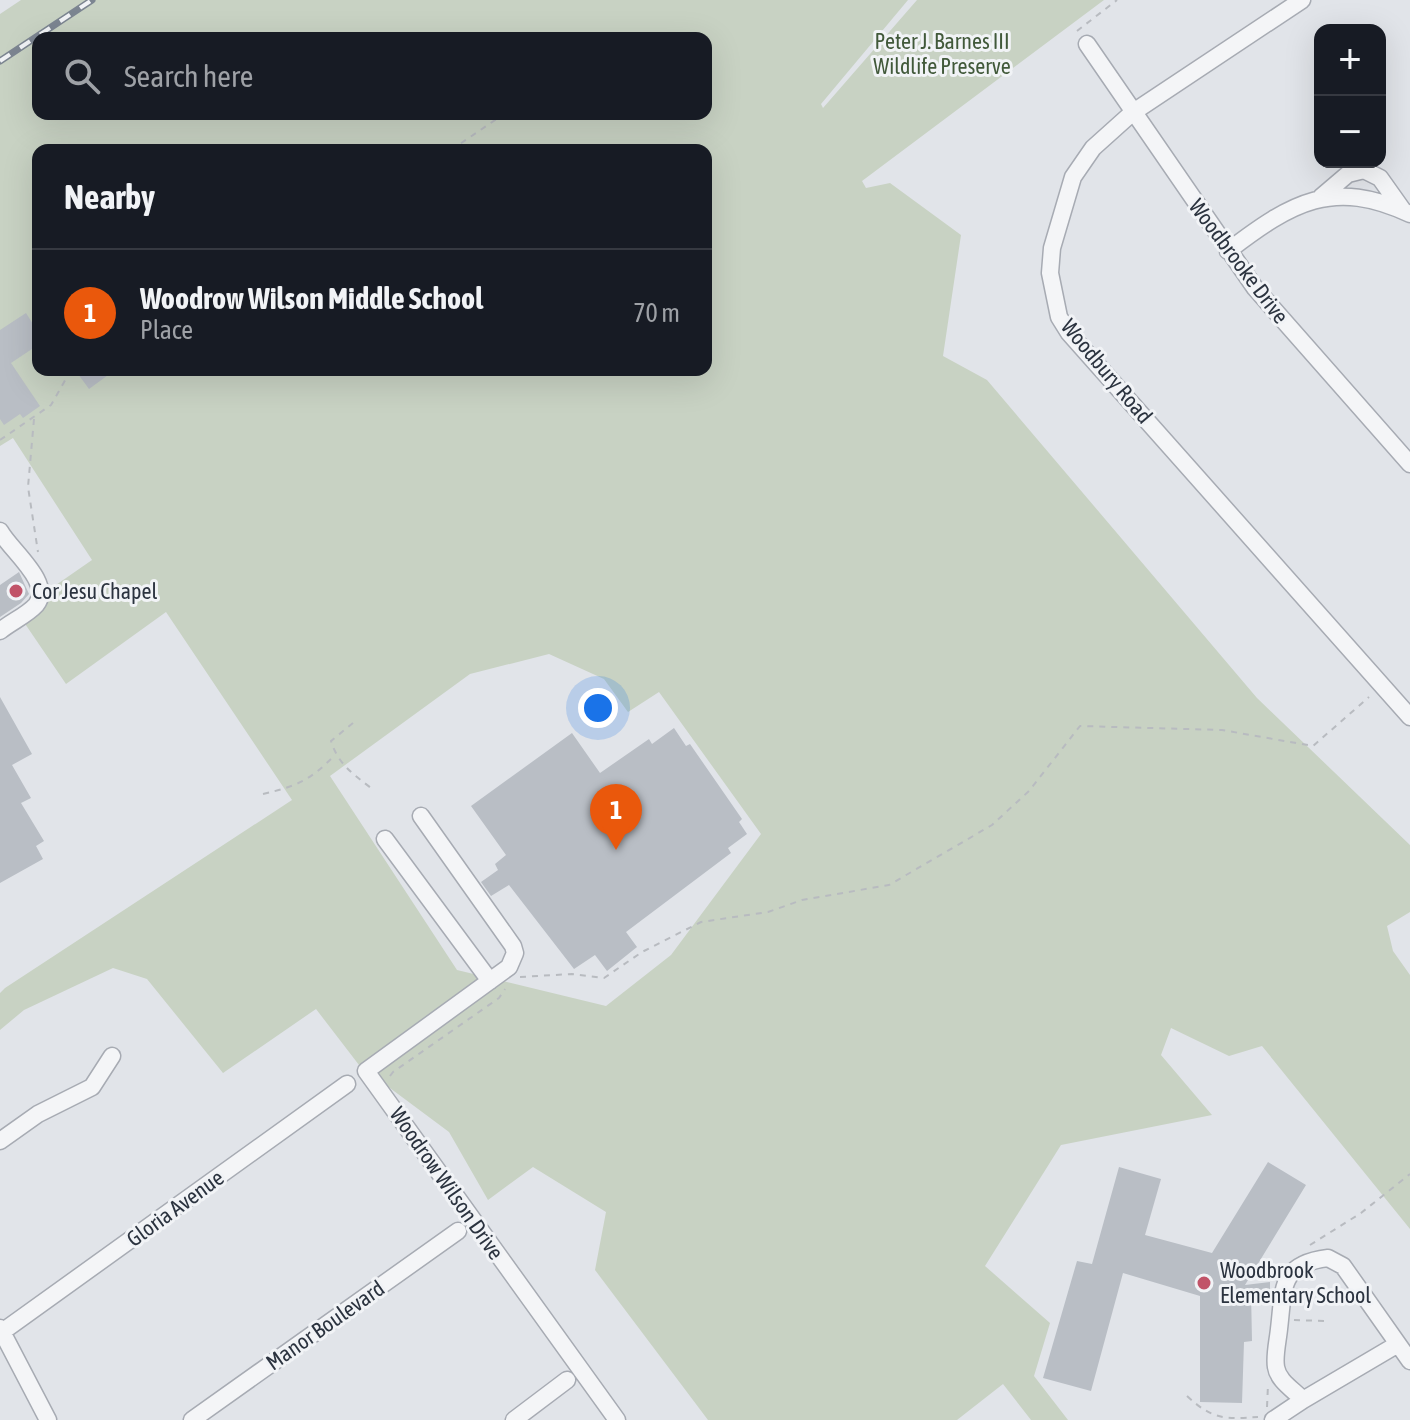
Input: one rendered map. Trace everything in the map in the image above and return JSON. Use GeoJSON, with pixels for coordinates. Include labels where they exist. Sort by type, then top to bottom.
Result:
{"type":"FeatureCollection","features":[{"type":"Feature","properties":{"kind":"street","name":"Woodbury Road"},"geometry":{"type":"LineString","coordinates":[[1302,0],[1132,113],[1093,148],[1073,177],[1052,248],[1050,273],[1059,317],[1069,333],[1410,717]]}},
{"type":"Feature","properties":{"kind":"street","name":"Woodbrooke Drive"},"geometry":{"type":"LineString","coordinates":[[1080,41],[1255,288],[1410,464]]}},
{"type":"Feature","properties":{"kind":"street"},"geometry":{"type":"LineString","coordinates":[[1319,199],[1348,174],[1364,170],[1380,178],[1406,212]]}},
{"type":"Feature","properties":{"kind":"street"},"geometry":{"type":"LineString","coordinates":[[1228,251],[1277,216],[1319,199],[1359,196],[1389,203],[1406,212]]}},
{"type":"Feature","properties":{"kind":"street"},"geometry":{"type":"LineString","coordinates":[[0,531],[39,581],[42,593],[37,604],[0,631]]}},
{"type":"Feature","properties":{"kind":"street","name":"Woodrow Wilson Drive"},"geometry":{"type":"LineString","coordinates":[[421,816],[515,953],[509,967],[366,1071],[617,1420]]}},
{"type":"Feature","properties":{"kind":"street"},"geometry":{"type":"LineString","coordinates":[[385,839],[490,981]]}},
{"type":"Feature","properties":{"kind":"street"},"geometry":{"type":"LineString","coordinates":[[0,1141],[38,1114],[92,1087],[112,1056]]}},
{"type":"Feature","properties":{"kind":"street","name":"Gloria Avenue"},"geometry":{"type":"LineString","coordinates":[[1,1330],[347,1084]]}},
{"type":"Feature","properties":{"kind":"street","name":"Manor Boulevard"},"geometry":{"type":"LineString","coordinates":[[192,1420],[458,1231]]}},
{"type":"Feature","properties":{"kind":"street"},"geometry":{"type":"LineString","coordinates":[[1303,1400],[1283,1381],[1276,1367],[1284,1281],[1295,1268],[1312,1260],[1328,1258],[1343,1266],[1410,1361]]}},
{"type":"Feature","properties":{"kind":"street"},"geometry":{"type":"LineString","coordinates":[[1,1330],[48,1420]]}},
{"type":"Feature","properties":{"kind":"street"},"geometry":{"type":"LineString","coordinates":[[1273,1420],[1398,1344]]}},
{"type":"Feature","properties":{"kind":"street"},"geometry":{"type":"LineString","coordinates":[[514,1420],[567,1380]]}},
{"type":"Feature","properties":{"kind":"path"},"geometry":{"type":"LineString","coordinates":[[1080,41],[1091,19],[1115,0]]}},
{"type":"Feature","properties":{"kind":"path"},"geometry":{"type":"LineString","coordinates":[[460,144],[495,120]]}},
{"type":"Feature","properties":{"kind":"path"},"geometry":{"type":"LineString","coordinates":[[0,440],[51,405],[68,376]]}},
{"type":"Feature","properties":{"kind":"path"},"geometry":{"type":"LineString","coordinates":[[34,419],[28,487],[38,554]]}},
{"type":"Feature","properties":{"kind":"path"},"geometry":{"type":"LineString","coordinates":[[377,1085],[499,998],[521,977],[572,974],[604,978],[642,952],[701,922],[768,912],[802,900],[889,885],[992,825],[1029,791],[1080,726],[1222,730],[1313,746],[1382,686]]}},
{"type":"Feature","properties":{"kind":"path"},"geometry":{"type":"LineString","coordinates":[[353,723],[331,741],[335,755],[371,788]]}},
{"type":"Feature","properties":{"kind":"path"},"geometry":{"type":"LineString","coordinates":[[263,794],[299,785],[313,777],[335,755]]}},
{"type":"Feature","properties":{"kind":"green space","name":"Peter J. Barnes III Wildlife Preserve"},"geometry":{"type":"Polygon","coordinates":[[[21,0],[908,0],[821,104],[823,108],[917,0],[1104,0],[862,181],[866,188],[890,183],[961,235],[943,356],[987,380],[1257,698],[1410,845],[1410,912],[1387,926],[1393,951],[1410,975],[1410,1229],[1262,1046],[1229,1056],[1171,1028],[1161,1055],[1212,1115],[1061,1145],[985,1266],[1050,1323],[1034,1376],[1068,1420],[1031,1420],[1003,1384],[957,1420],[708,1420],[595,1270],[606,1212],[533,1167],[488,1200],[449,1132],[359,1065],[316,1009],[223,1073],[147,979],[113,968],[24,1010],[0,1030],[0,993],[5,988],[292,800],[166,612],[66,684],[17,612],[92,560],[13,438],[0,446],[0,14],[21,0]],[[549,654],[470,674],[330,776],[457,970],[606,1006],[671,955],[761,834],[659,692],[628,712],[604,679],[549,654]]]}},
{"type":"Feature","properties":{"kind":"building"},"geometry":{"type":"Polygon","coordinates":[[[26,313],[32,322],[32,349],[11,363],[40,406],[23,418],[20,414],[4,425],[0,419],[0,330],[26,313]]]}},
{"type":"Feature","properties":{"kind":"building"},"geometry":{"type":"Polygon","coordinates":[[[79,376],[107,376],[89,389],[79,376]]]}},
{"type":"Feature","properties":{"kind":"building","name":"Cor Jesu Chapel"},"geometry":{"type":"Polygon","coordinates":[[[19,572],[29,594],[0,617],[0,585],[19,572]]]}},
{"type":"Feature","properties":{"kind":"building"},"geometry":{"type":"Polygon","coordinates":[[[0,697],[32,754],[12,765],[31,798],[21,803],[44,841],[36,846],[43,859],[0,883],[0,697]]]}},
{"type":"Feature","properties":{"kind":"building"},"geometry":{"type":"Polygon","coordinates":[[[674,728],[686,746],[690,744],[742,819],[739,822],[747,834],[728,848],[731,853],[626,932],[637,947],[607,971],[595,955],[574,969],[509,885],[491,896],[481,882],[498,870],[495,864],[506,855],[471,806],[572,733],[600,773],[649,739],[652,744],[674,728]]]}},
{"type":"Feature","properties":{"kind":"building","name":"Woodbrook Elementary School"},"geometry":{"type":"Polygon","coordinates":[[[1268,1162],[1306,1185],[1245,1285],[1270,1282],[1270,1301],[1251,1292],[1252,1341],[1244,1342],[1242,1403],[1200,1402],[1200,1296],[1123,1273],[1091,1391],[1043,1378],[1077,1261],[1092,1264],[1119,1167],[1161,1179],[1145,1235],[1212,1253],[1268,1162]]]}},
{"type":"Feature","properties":{"kind":"railway"},"geometry":{"type":"LineString","coordinates":[[44,32],[92,0]]}},
{"type":"Feature","properties":{"kind":"railway"},"geometry":{"type":"LineString","coordinates":[[0,61],[32,40]]}},
{"type":"Feature","properties":{"kind":"place","name":"Cor Jesu Chapel"},"geometry":{"type":"Point","coordinates":[16,591]}},
{"type":"Feature","properties":{"kind":"place","name":"Woodrow Wilson Middle School"},"geometry":{"type":"Point","coordinates":[616,850]}},
{"type":"Feature","properties":{"kind":"place","name":"Woodbrook Elementary School"},"geometry":{"type":"Point","coordinates":[1204,1283]}}]}
